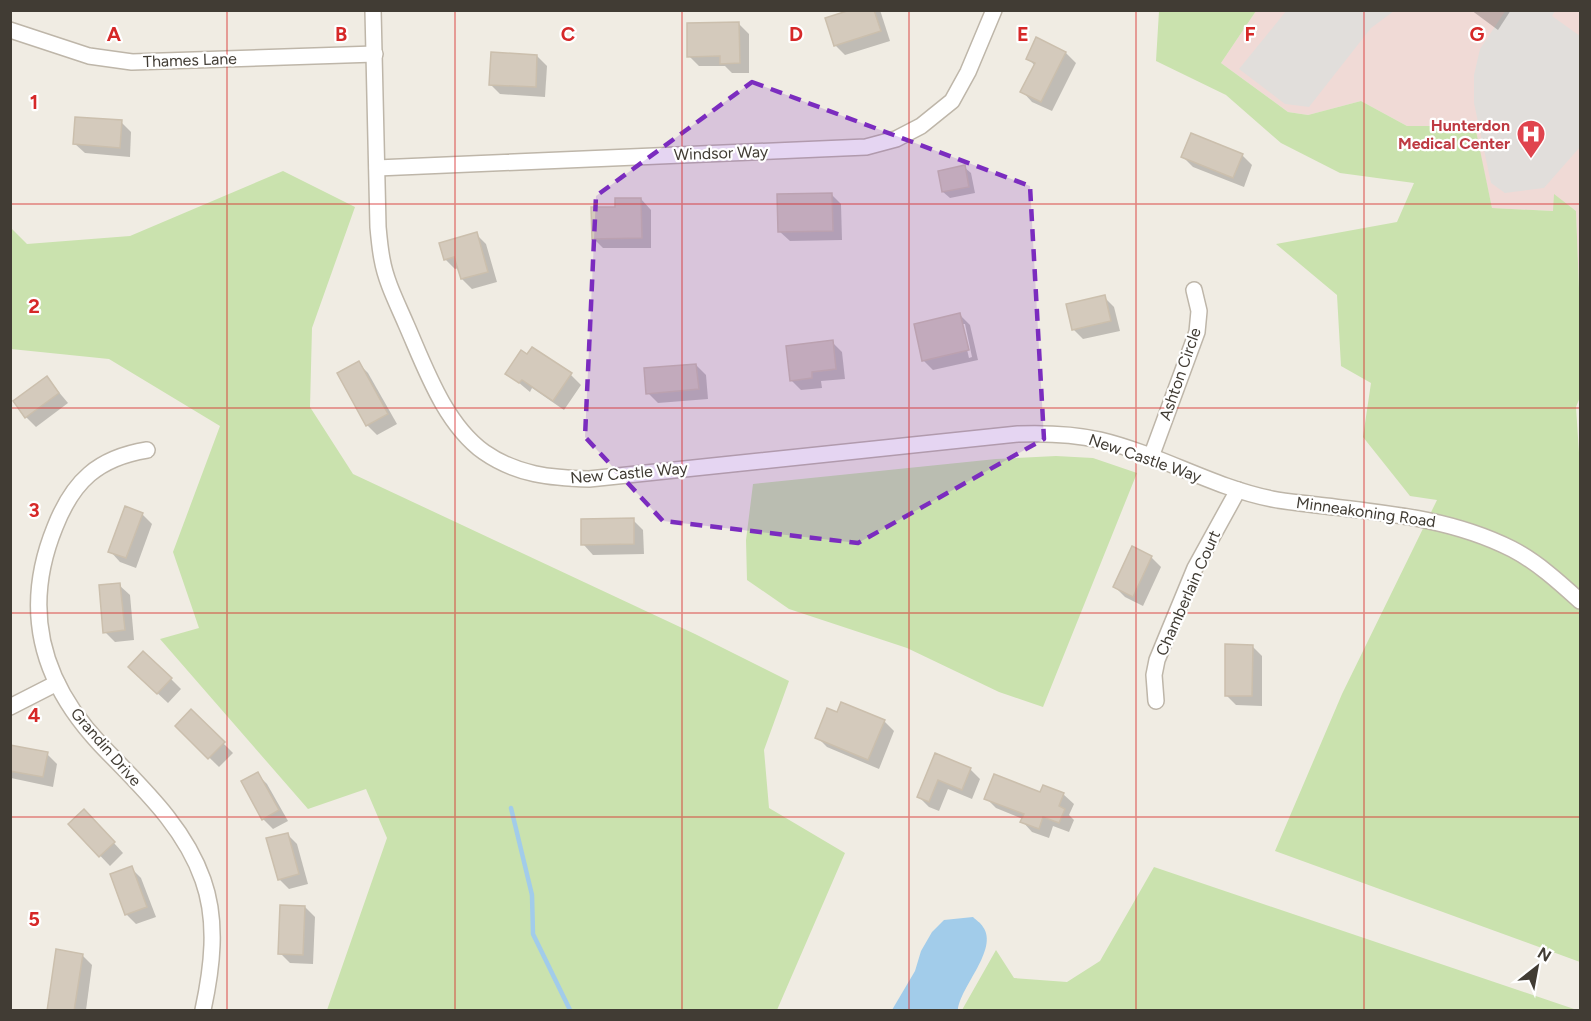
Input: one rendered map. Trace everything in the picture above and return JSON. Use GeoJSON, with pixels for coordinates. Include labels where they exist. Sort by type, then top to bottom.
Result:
{"type":"FeatureCollection","features":[{"type":"Feature","properties":{"kind":"street","name":"New Castle Way"},"geometry":{"type":"LineString","coordinates":[[374,10],[378,227],[382,260],[390,286],[444,404],[464,434],[484,452],[512,468],[551,478],[589,479],[1045,433],[1079,435],[1103,441],[1238,490]]}},
{"type":"Feature","properties":{"kind":"street","name":"Windsor Way"},"geometry":{"type":"LineString","coordinates":[[377,168],[866,147],[896,139],[921,126],[952,102],[968,72],[994,10]]}},
{"type":"Feature","properties":{"kind":"street","name":"Thames Lane"},"geometry":{"type":"LineString","coordinates":[[10,30],[89,56],[132,62],[375,54]]}},
{"type":"Feature","properties":{"kind":"street","name":"Ashton Circle"},"geometry":{"type":"LineString","coordinates":[[1151,457],[1197,332],[1199,310],[1194,290]]}},
{"type":"Feature","properties":{"kind":"street","name":"Grandin Drive"},"geometry":{"type":"LineString","coordinates":[[147,450],[126,454],[105,462],[90,472],[72,493],[50,538],[40,574],[39,614],[46,656],[57,683],[74,712],[171,821],[203,879],[212,930],[212,956],[203,1011]]}},
{"type":"Feature","properties":{"kind":"street","name":"Minneakoning Road"},"geometry":{"type":"LineString","coordinates":[[1238,490],[1272,499],[1445,523],[1513,550],[1544,570],[1581,601]]}},
{"type":"Feature","properties":{"kind":"street","name":"Chamberlain Court"},"geometry":{"type":"LineString","coordinates":[[1156,701],[1154,675],[1157,660],[1195,568],[1238,490]]}},
{"type":"Feature","properties":{"kind":"street"},"geometry":{"type":"LineString","coordinates":[[10,706],[57,683]]}},
{"type":"Feature","properties":{"kind":"highlighted area"},"geometry":{"type":"Polygon","coordinates":[[[752,82],[1030,186],[1044,439],[858,543],[663,521],[585,437],[596,196],[752,82]]]}},
{"type":"Feature","properties":{"kind":"shaded area"},"geometry":{"type":"Polygon","coordinates":[[[1287,10],[1394,11],[1371,28],[1309,107],[1285,104],[1239,69],[1287,10]]]}},
{"type":"Feature","properties":{"kind":"shaded area"},"geometry":{"type":"Polygon","coordinates":[[[1506,10],[1555,11],[1552,16],[1580,36],[1580,147],[1544,188],[1505,193],[1491,183],[1474,103],[1474,75],[1480,49],[1506,10]]]}},
{"type":"Feature","properties":{"kind":"shaded area","name":"Hunterdon Medical Center"},"geometry":{"type":"Polygon","coordinates":[[[1256,11],[1580,11],[1580,314],[1576,211],[1554,195],[1554,211],[1492,208],[1474,126],[1407,126],[1361,101],[1308,115],[1288,112],[1221,63],[1256,11]]]}},
{"type":"Feature","properties":{"kind":"green space"},"geometry":{"type":"Polygon","coordinates":[[[1159,11],[1256,11],[1221,63],[1288,112],[1308,115],[1361,101],[1407,126],[1475,126],[1492,208],[1553,211],[1554,194],[1576,211],[1580,314],[1580,397],[1576,407],[1580,468],[1580,962],[1275,851],[1342,694],[1437,500],[1410,496],[1363,437],[1371,383],[1341,366],[1337,295],[1276,244],[1397,222],[1414,183],[1340,173],[1281,143],[1226,95],[1156,61],[1159,11]]]}},
{"type":"Feature","properties":{"kind":"green space"},"geometry":{"type":"Polygon","coordinates":[[[283,171],[355,207],[312,328],[310,407],[353,474],[695,634],[789,681],[764,750],[769,808],[845,853],[777,1010],[327,1010],[387,838],[366,789],[308,809],[160,639],[199,628],[173,552],[220,426],[109,359],[11,349],[11,228],[27,244],[130,236],[283,171]]]}},
{"type":"Feature","properties":{"kind":"green space"},"geometry":{"type":"Polygon","coordinates":[[[1056,456],[1093,458],[1137,473],[1043,707],[999,692],[907,648],[789,609],[747,580],[746,540],[753,484],[996,459],[1056,456]]]}},
{"type":"Feature","properties":{"kind":"green space"},"geometry":{"type":"Polygon","coordinates":[[[1154,867],[1577,1010],[962,1010],[996,950],[1014,978],[1067,982],[1100,961],[1154,867]]]}},
{"type":"Feature","properties":{"kind":"water"},"geometry":{"type":"Polygon","coordinates":[[[973,917],[983,927],[987,936],[986,946],[958,1010],[892,1010],[915,971],[921,951],[932,932],[944,920],[973,917]]]}},
{"type":"Feature","properties":{"kind":"building"},"geometry":{"type":"Polygon","coordinates":[[[850,10],[874,10],[881,31],[834,46],[825,18],[850,10]]]}},
{"type":"Feature","properties":{"kind":"building"},"geometry":{"type":"Polygon","coordinates":[[[739,22],[740,63],[720,64],[720,56],[687,57],[687,23],[739,22]]]}},
{"type":"Feature","properties":{"kind":"building"},"geometry":{"type":"Polygon","coordinates":[[[1036,37],[1066,52],[1041,102],[1020,92],[1035,63],[1026,59],[1036,37]]]}},
{"type":"Feature","properties":{"kind":"building"},"geometry":{"type":"Polygon","coordinates":[[[491,52],[537,55],[536,87],[489,85],[491,52]]]}},
{"type":"Feature","properties":{"kind":"building"},"geometry":{"type":"Polygon","coordinates":[[[75,117],[122,120],[120,148],[73,144],[75,117]]]}},
{"type":"Feature","properties":{"kind":"building"},"geometry":{"type":"Polygon","coordinates":[[[1191,133],[1243,154],[1233,178],[1181,157],[1191,133]]]}},
{"type":"Feature","properties":{"kind":"building"},"geometry":{"type":"Polygon","coordinates":[[[965,165],[969,187],[942,192],[938,171],[965,165]]]}},
{"type":"Feature","properties":{"kind":"building"},"geometry":{"type":"Polygon","coordinates":[[[832,193],[833,231],[778,232],[777,194],[832,193]]]}},
{"type":"Feature","properties":{"kind":"building"},"geometry":{"type":"Polygon","coordinates":[[[615,198],[641,198],[642,238],[592,239],[591,207],[615,207],[615,198]]]}},
{"type":"Feature","properties":{"kind":"building"},"geometry":{"type":"Polygon","coordinates":[[[477,232],[488,272],[461,279],[454,257],[444,260],[439,243],[477,232]]]}},
{"type":"Feature","properties":{"kind":"building"},"geometry":{"type":"Polygon","coordinates":[[[1105,295],[1111,321],[1072,330],[1066,304],[1105,295]]]}},
{"type":"Feature","properties":{"kind":"building"},"geometry":{"type":"Polygon","coordinates":[[[960,313],[969,350],[922,361],[914,324],[960,313]]]}},
{"type":"Feature","properties":{"kind":"building"},"geometry":{"type":"Polygon","coordinates":[[[833,340],[836,369],[812,372],[812,378],[790,381],[786,346],[833,340]]]}},
{"type":"Feature","properties":{"kind":"building"},"geometry":{"type":"Polygon","coordinates":[[[532,347],[572,373],[553,401],[522,380],[519,383],[505,374],[521,350],[527,354],[532,347]]]}},
{"type":"Feature","properties":{"kind":"building"},"geometry":{"type":"Polygon","coordinates":[[[359,361],[388,414],[366,426],[337,373],[359,361]]]}},
{"type":"Feature","properties":{"kind":"building"},"geometry":{"type":"Polygon","coordinates":[[[696,364],[699,389],[646,394],[644,368],[696,364]]]}},
{"type":"Feature","properties":{"kind":"building"},"geometry":{"type":"Polygon","coordinates":[[[47,376],[59,393],[25,418],[13,401],[47,376]]]}},
{"type":"Feature","properties":{"kind":"building"},"geometry":{"type":"Polygon","coordinates":[[[125,506],[143,513],[126,558],[108,552],[125,506]]]}},
{"type":"Feature","properties":{"kind":"building"},"geometry":{"type":"Polygon","coordinates":[[[634,518],[634,544],[581,545],[581,519],[634,518]]]}},
{"type":"Feature","properties":{"kind":"building"},"geometry":{"type":"Polygon","coordinates":[[[1132,546],[1152,556],[1133,597],[1113,587],[1132,546]]]}},
{"type":"Feature","properties":{"kind":"building"},"geometry":{"type":"Polygon","coordinates":[[[120,583],[125,630],[103,633],[99,585],[120,583]]]}},
{"type":"Feature","properties":{"kind":"building"},"geometry":{"type":"Polygon","coordinates":[[[1225,644],[1253,645],[1252,696],[1225,696],[1225,644]]]}},
{"type":"Feature","properties":{"kind":"building"},"geometry":{"type":"Polygon","coordinates":[[[143,651],[172,678],[157,694],[128,667],[143,651]]]}},
{"type":"Feature","properties":{"kind":"building"},"geometry":{"type":"Polygon","coordinates":[[[841,702],[885,720],[868,760],[815,738],[827,708],[837,712],[841,702]]]}},
{"type":"Feature","properties":{"kind":"building"},"geometry":{"type":"Polygon","coordinates":[[[191,709],[225,742],[208,759],[175,726],[191,709]]]}},
{"type":"Feature","properties":{"kind":"building"},"geometry":{"type":"Polygon","coordinates":[[[10,745],[48,752],[43,777],[10,771],[10,745]]]}},
{"type":"Feature","properties":{"kind":"building"},"geometry":{"type":"Polygon","coordinates":[[[935,753],[971,768],[962,790],[938,780],[929,802],[917,797],[935,753]]]}},
{"type":"Feature","properties":{"kind":"building"},"geometry":{"type":"Polygon","coordinates":[[[258,772],[279,810],[262,820],[241,781],[258,772]]]}},
{"type":"Feature","properties":{"kind":"building"},"geometry":{"type":"Polygon","coordinates":[[[994,774],[1040,792],[1043,785],[1064,793],[1059,806],[1065,809],[1059,823],[1043,817],[1039,829],[1020,822],[1024,814],[984,799],[994,774]]]}},
{"type":"Feature","properties":{"kind":"building"},"geometry":{"type":"Polygon","coordinates":[[[84,809],[115,842],[99,857],[68,824],[84,809]]]}},
{"type":"Feature","properties":{"kind":"building"},"geometry":{"type":"Polygon","coordinates":[[[288,833],[299,874],[278,880],[266,838],[288,833]]]}},
{"type":"Feature","properties":{"kind":"building"},"geometry":{"type":"Polygon","coordinates":[[[132,866],[147,907],[125,915],[110,874],[132,866]]]}},
{"type":"Feature","properties":{"kind":"building"},"geometry":{"type":"Polygon","coordinates":[[[280,905],[305,906],[303,955],[278,954],[280,905]]]}},
{"type":"Feature","properties":{"kind":"building"},"geometry":{"type":"Polygon","coordinates":[[[56,949],[83,954],[74,1011],[47,1011],[56,949]]]}},
{"type":"Feature","properties":{"kind":"waterway"},"geometry":{"type":"LineString","coordinates":[[511,808],[532,895],[533,934],[570,1010]]}},
{"type":"Feature","properties":{"kind":"place","name":"Hunterdon Medical Center"},"geometry":{"type":"Point","coordinates":[1531,160]}}]}
